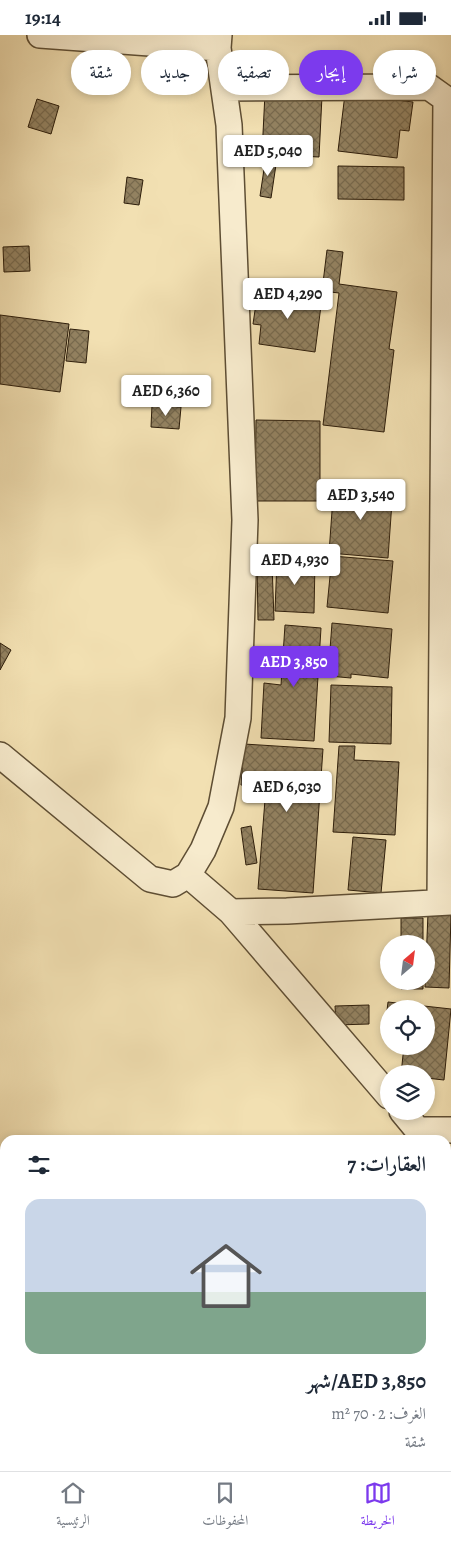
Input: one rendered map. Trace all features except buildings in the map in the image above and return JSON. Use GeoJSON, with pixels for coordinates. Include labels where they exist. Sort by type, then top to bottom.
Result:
{"type":"FeatureCollection","features":[{"type":"Feature","properties":{"kind":"street"},"geometry":{"type":"LineString","coordinates":[[40,35],[218,41]]}},
{"type":"Feature","properties":{"kind":"street"},"geometry":{"type":"LineString","coordinates":[[232,912],[287,911],[446,902],[448,100],[429,87],[289,88]]}},
{"type":"Feature","properties":{"kind":"street"},"geometry":{"type":"LineString","coordinates":[[0,755],[150,879],[173,885],[188,875],[203,850],[221,807],[238,718],[245,520],[229,125],[225,95]]}},
{"type":"Feature","properties":{"kind":"street"},"geometry":{"type":"LineString","coordinates":[[188,875],[232,912],[380,1085]]}},
{"type":"Feature","properties":{"kind":"street"},"geometry":{"type":"LineString","coordinates":[[410,1120],[422,1135],[451,1130]]}}]}
